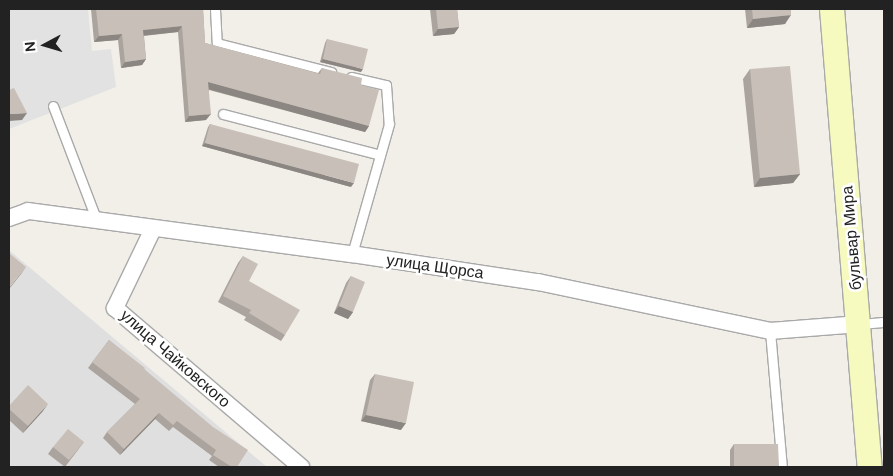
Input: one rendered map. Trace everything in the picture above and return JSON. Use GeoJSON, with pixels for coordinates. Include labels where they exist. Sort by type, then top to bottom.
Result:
{"type":"FeatureCollection","features":[{"type":"Feature","properties":{"kind":"main road","name":"бульвар Мира"},"geometry":{"type":"LineString","coordinates":[[832,9],[860,324],[870,467]]}},
{"type":"Feature","properties":{"kind":"street","name":"улица Щорса"},"geometry":{"type":"LineString","coordinates":[[9,218],[28,212],[153,230],[352,254],[538,282],[770,331],[860,324]]}},
{"type":"Feature","properties":{"kind":"street","name":"улица Чайковского"},"geometry":{"type":"LineString","coordinates":[[153,230],[115,308],[301,467]]}},
{"type":"Feature","properties":{"kind":"lane"},"geometry":{"type":"LineString","coordinates":[[215,9],[217,43],[386,85],[389,124],[352,254]]}},
{"type":"Feature","properties":{"kind":"lane"},"geometry":{"type":"LineString","coordinates":[[53,106],[97,221]]}},
{"type":"Feature","properties":{"kind":"lane"},"geometry":{"type":"LineString","coordinates":[[223,114],[380,155]]}},
{"type":"Feature","properties":{"kind":"lane"},"geometry":{"type":"LineString","coordinates":[[860,324],[884,322]]}},
{"type":"Feature","properties":{"kind":"lane"},"geometry":{"type":"LineString","coordinates":[[770,331],[782,467]]}},
{"type":"Feature","properties":{"kind":"shaded area"},"geometry":{"type":"Polygon","coordinates":[[[9,9],[88,9],[92,51],[111,49],[116,87],[9,129],[9,9]]]}},
{"type":"Feature","properties":{"kind":"shaded area"},"geometry":{"type":"Polygon","coordinates":[[[10,251],[267,467],[9,467],[10,251]]]}},
{"type":"Feature","properties":{"kind":"building"},"geometry":{"type":"Polygon","coordinates":[[[96,9],[203,9],[205,43],[320,74],[322,68],[362,78],[361,85],[379,90],[369,126],[208,82],[211,114],[189,116],[182,26],[143,30],[146,59],[125,62],[122,34],[99,36],[96,9]]]}},
{"type":"Feature","properties":{"kind":"building"},"geometry":{"type":"Polygon","coordinates":[[[436,9],[457,9],[459,27],[438,29],[436,9]]]}},
{"type":"Feature","properties":{"kind":"building"},"geometry":{"type":"Polygon","coordinates":[[[752,9],[791,9],[791,15],[753,19],[752,9]]]}},
{"type":"Feature","properties":{"kind":"building"},"geometry":{"type":"Polygon","coordinates":[[[327,39],[368,49],[363,69],[323,59],[327,39]]]}},
{"type":"Feature","properties":{"kind":"building"},"geometry":{"type":"Polygon","coordinates":[[[790,66],[800,174],[760,178],[750,69],[790,66]]]}},
{"type":"Feature","properties":{"kind":"building"},"geometry":{"type":"Polygon","coordinates":[[[14,88],[27,113],[9,114],[9,90],[14,88]]]}},
{"type":"Feature","properties":{"kind":"building"},"geometry":{"type":"Polygon","coordinates":[[[210,124],[359,164],[354,183],[205,143],[210,124]]]}},
{"type":"Feature","properties":{"kind":"building"},"geometry":{"type":"Polygon","coordinates":[[[9,253],[26,267],[10,286],[9,285],[9,253]]]}},
{"type":"Feature","properties":{"kind":"building"},"geometry":{"type":"Polygon","coordinates":[[[243,256],[258,264],[249,281],[300,310],[285,335],[249,313],[251,310],[223,296],[243,256]]]}},
{"type":"Feature","properties":{"kind":"building"},"geometry":{"type":"Polygon","coordinates":[[[351,276],[365,282],[353,312],[339,306],[351,276]]]}},
{"type":"Feature","properties":{"kind":"building"},"geometry":{"type":"Polygon","coordinates":[[[109,340],[145,368],[213,427],[248,450],[237,467],[232,467],[213,455],[216,450],[177,421],[173,425],[159,413],[124,449],[107,432],[140,399],[92,362],[109,340]]]}},
{"type":"Feature","properties":{"kind":"building"},"geometry":{"type":"Polygon","coordinates":[[[375,374],[414,382],[406,423],[366,415],[375,374]]]}},
{"type":"Feature","properties":{"kind":"building"},"geometry":{"type":"Polygon","coordinates":[[[28,385],[48,404],[28,426],[9,409],[9,406],[28,385]]]}},
{"type":"Feature","properties":{"kind":"building"},"geometry":{"type":"Polygon","coordinates":[[[68,429],[84,442],[69,460],[53,447],[68,429]]]}},
{"type":"Feature","properties":{"kind":"building"},"geometry":{"type":"Polygon","coordinates":[[[734,444],[778,444],[779,467],[734,467],[734,444]]]}}]}
